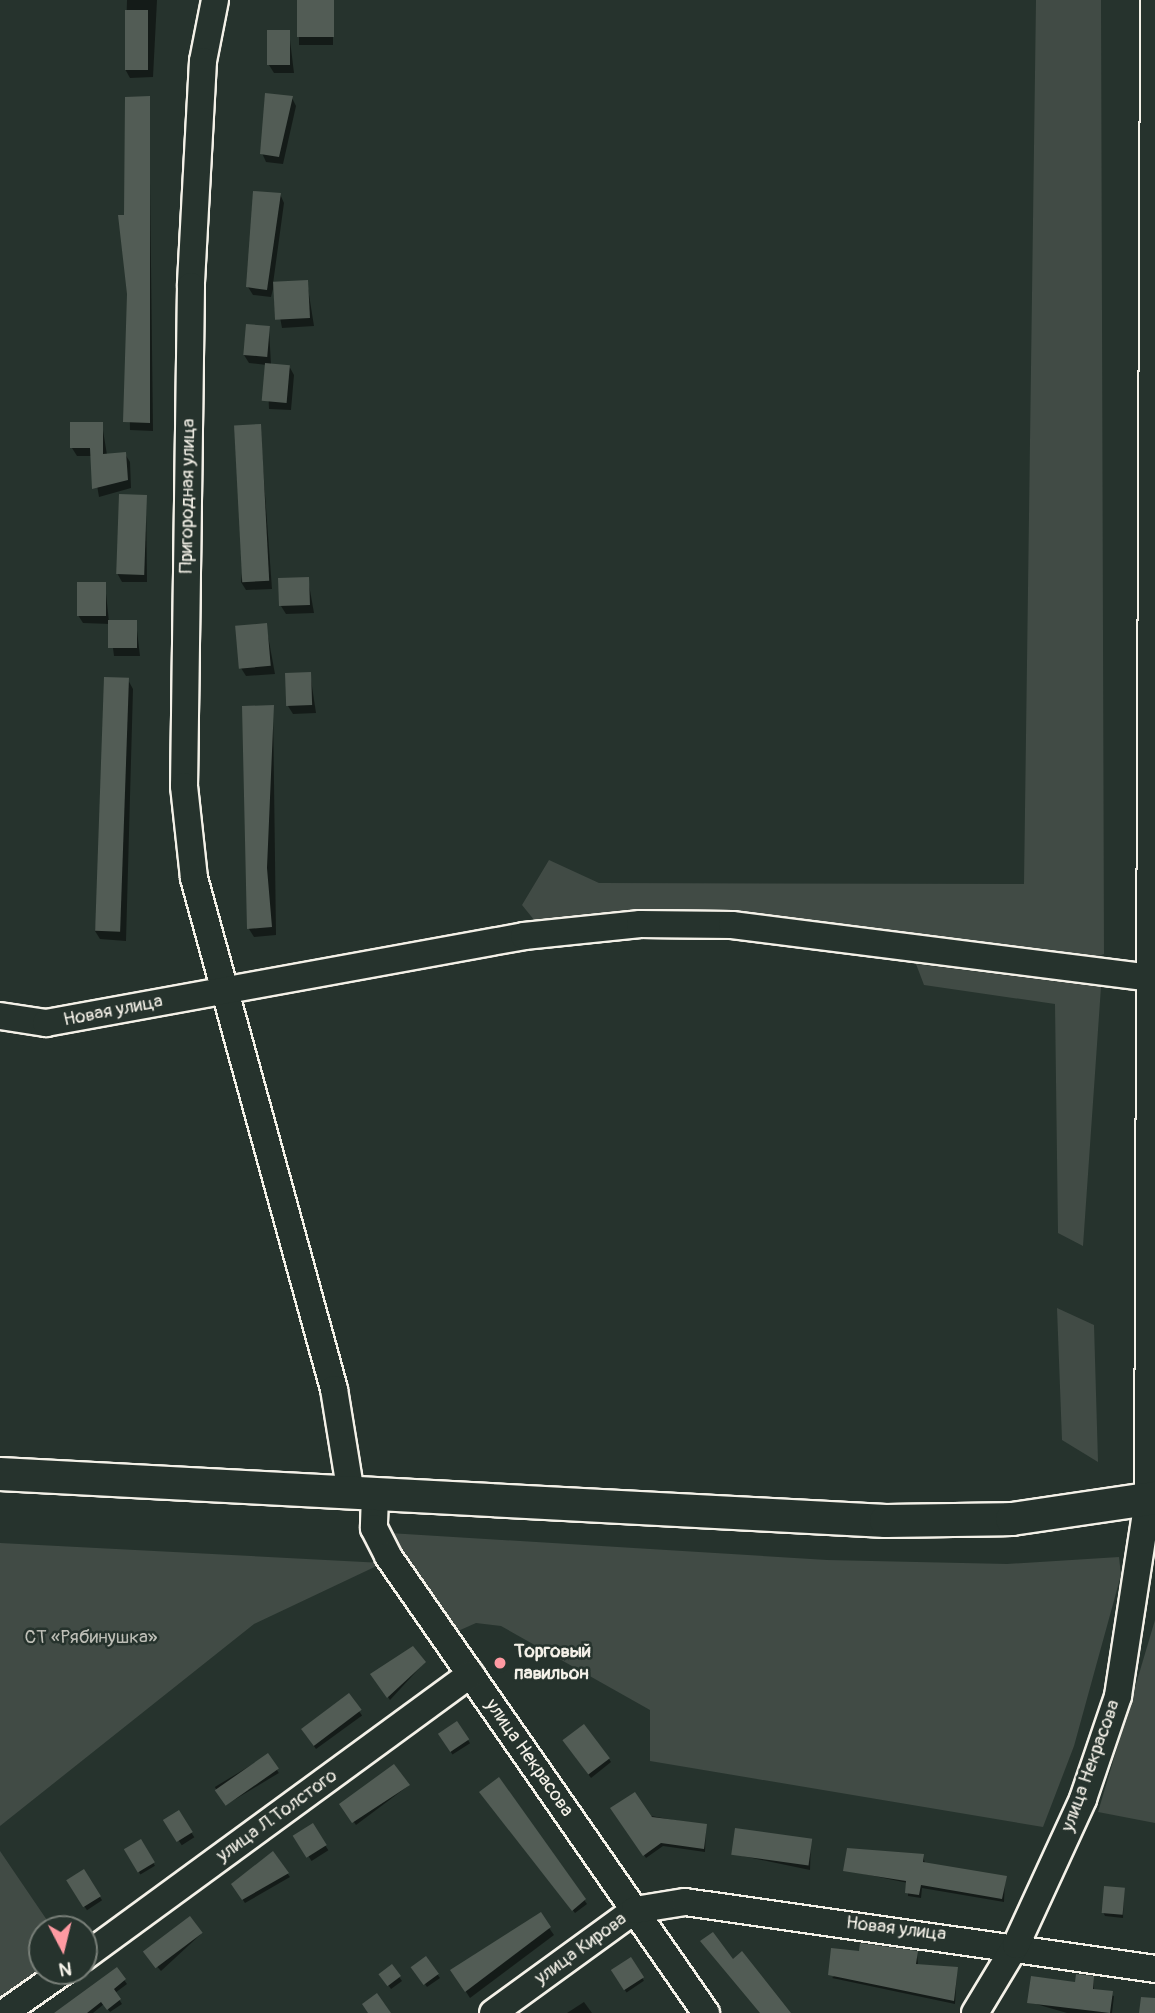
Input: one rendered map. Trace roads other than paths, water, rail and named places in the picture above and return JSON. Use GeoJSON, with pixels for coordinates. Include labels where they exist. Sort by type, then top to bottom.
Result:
{"type":"FeatureCollection","features":[{"type":"Feature","properties":{"kind":"main road"},"geometry":{"type":"LineString","coordinates":[[0,1474],[926,1522],[1062,1514],[1152,1499]]}},
{"type":"Feature","properties":{"kind":"street","name":"Пригородная улица"},"geometry":{"type":"LineString","coordinates":[[215,0],[203,61],[191,286],[184,786],[194,878],[363,1494]]}},
{"type":"Feature","properties":{"kind":"street","name":"улица Некрасова"},"geometry":{"type":"LineString","coordinates":[[975,2013],[1016,1945],[1083,1799],[1118,1696],[1152,1499],[1154,0]]}},
{"type":"Feature","properties":{"kind":"street","name":"Новая улица"},"geometry":{"type":"LineString","coordinates":[[0,1016],[46,1023],[524,936],[640,923],[732,925],[1152,978]]}},
{"type":"Feature","properties":{"kind":"street","name":"улица Некрасова"},"geometry":{"type":"LineString","coordinates":[[363,1494],[387,1556],[706,2013]]}},
{"type":"Feature","properties":{"kind":"street","name":"улица Л.Толстого"},"geometry":{"type":"LineString","coordinates":[[98,1947],[471,1674]]}},
{"type":"Feature","properties":{"kind":"street","name":"Новая улица"},"geometry":{"type":"LineString","coordinates":[[635,1910],[685,1902],[1016,1945],[1155,1969]]}},
{"type":"Feature","properties":{"kind":"street","name":"улица Кирова"},"geometry":{"type":"LineString","coordinates":[[493,2013],[635,1910]]}},
{"type":"Feature","properties":{"kind":"street"},"geometry":{"type":"LineString","coordinates":[[4,2013],[44,1985]]}},
{"type":"Feature","properties":{"kind":"place","name":"Торговый павильон"},"geometry":{"type":"Point","coordinates":[500,1663]}},
{"type":"Feature","properties":{"kind":"park label","name":"СТ «Рябинушка»"},"geometry":{"type":"Point","coordinates":[91,1638]}}]}
